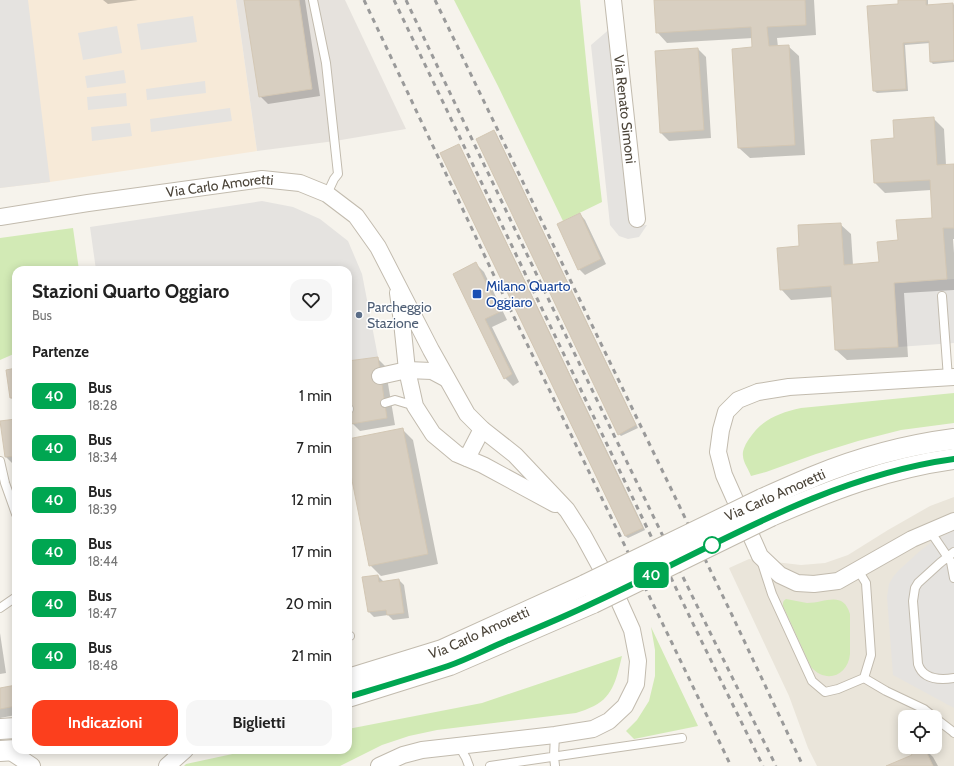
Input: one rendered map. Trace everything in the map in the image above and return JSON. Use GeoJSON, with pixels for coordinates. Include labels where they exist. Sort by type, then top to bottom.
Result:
{"type":"FeatureCollection","features":[{"type":"Feature","properties":{"kind":"street","name":"Via Renato Simoni"},"geometry":{"type":"LineString","coordinates":[[613,0],[637,220]]}},
{"type":"Feature","properties":{"kind":"street","name":"Via Carlo Amoretti"},"geometry":{"type":"LineString","coordinates":[[0,217],[262,178],[300,183],[326,194],[356,216],[378,246],[447,379],[467,414],[482,429],[515,455],[567,510],[583,534],[616,594],[632,630],[638,661],[636,684],[625,706],[609,721],[593,729],[555,735],[422,750],[403,755],[379,766]]}},
{"type":"Feature","properties":{"kind":"street","name":"Via Carlo Amoretti"},"geometry":{"type":"LineString","coordinates":[[396,280],[407,370],[415,406],[433,434],[457,454],[483,465],[567,510]]}},
{"type":"Feature","properties":{"kind":"street"},"geometry":{"type":"LineString","coordinates":[[380,376],[407,370],[432,371],[447,379]]}},
{"type":"Feature","properties":{"kind":"street"},"geometry":{"type":"LineString","coordinates":[[951,378],[789,387],[758,392],[738,400],[726,412],[720,430],[718,452],[724,475],[760,556],[780,575],[797,583],[814,584],[838,581],[912,539],[954,521]]}},
{"type":"Feature","properties":{"kind":"street"},"geometry":{"type":"LineString","coordinates":[[467,458],[482,429]]}},
{"type":"Feature","properties":{"kind":"street","name":"Via Carlo Amoretti"},"geometry":{"type":"LineString","coordinates":[[352,696],[450,665],[593,603],[767,508],[816,475],[907,447],[954,439]]}},
{"type":"Feature","properties":{"kind":"street","name":"Via Carlo Amoretti"},"geometry":{"type":"LineString","coordinates":[[352,678],[442,650],[585,585],[767,508],[875,476],[954,459]]}},
{"type":"Feature","properties":{"kind":"street"},"geometry":{"type":"LineString","coordinates":[[0,729],[12,728]]}},
{"type":"Feature","properties":{"kind":"street"},"geometry":{"type":"LineString","coordinates":[[14,754],[32,766]]}},
{"type":"Feature","properties":{"kind":"street"},"geometry":{"type":"LineString","coordinates":[[167,766],[180,754]]}},
{"type":"Feature","properties":{"kind":"lane"},"geometry":{"type":"LineString","coordinates":[[313,0],[326,63],[338,174],[326,194]]}},
{"type":"Feature","properties":{"kind":"lane"},"geometry":{"type":"LineString","coordinates":[[942,296],[951,378]]}},
{"type":"Feature","properties":{"kind":"lane"},"geometry":{"type":"LineString","coordinates":[[385,403],[395,400],[415,406]]}},
{"type":"Feature","properties":{"kind":"lane"},"geometry":{"type":"LineString","coordinates":[[0,461],[5,484],[12,503]]}},
{"type":"Feature","properties":{"kind":"lane"},"geometry":{"type":"LineString","coordinates":[[930,531],[951,554],[954,578]]}},
{"type":"Feature","properties":{"kind":"lane"},"geometry":{"type":"LineString","coordinates":[[951,554],[918,583],[913,593],[913,601],[919,669],[936,679],[954,678]]}},
{"type":"Feature","properties":{"kind":"lane"},"geometry":{"type":"LineString","coordinates":[[760,556],[772,594],[812,680],[825,692],[838,689],[864,678]]}},
{"type":"Feature","properties":{"kind":"lane"},"geometry":{"type":"LineString","coordinates":[[858,570],[866,582],[871,655],[864,678]]}},
{"type":"Feature","properties":{"kind":"lane"},"geometry":{"type":"LineString","coordinates":[[0,608],[12,600]]}},
{"type":"Feature","properties":{"kind":"lane"},"geometry":{"type":"LineString","coordinates":[[864,678],[886,691],[925,710]]}},
{"type":"Feature","properties":{"kind":"lane"},"geometry":{"type":"LineString","coordinates":[[942,723],[954,733]]}},
{"type":"Feature","properties":{"kind":"lane"},"geometry":{"type":"LineString","coordinates":[[555,735],[555,766]]}},
{"type":"Feature","properties":{"kind":"lane"},"geometry":{"type":"LineString","coordinates":[[490,766],[682,738]]}},
{"type":"Feature","properties":{"kind":"lane"},"geometry":{"type":"LineString","coordinates":[[459,746],[469,766]]}},
{"type":"Feature","properties":{"kind":"shaded area"},"geometry":{"type":"Polygon","coordinates":[[[0,0],[236,0],[257,151],[0,188],[0,0]]]}},
{"type":"Feature","properties":{"kind":"shaded area"},"geometry":{"type":"Polygon","coordinates":[[[0,0],[28,0],[50,182],[0,188],[0,0]]]}},
{"type":"Feature","properties":{"kind":"shaded area"},"geometry":{"type":"Polygon","coordinates":[[[236,0],[345,0],[406,129],[335,141],[257,151],[236,0]]]}},
{"type":"Feature","properties":{"kind":"shaded area"},"geometry":{"type":"Polygon","coordinates":[[[193,16],[197,42],[141,50],[137,24],[193,16]]]}},
{"type":"Feature","properties":{"kind":"shaded area"},"geometry":{"type":"Polygon","coordinates":[[[117,26],[122,53],[83,60],[78,33],[117,26]]]}},
{"type":"Feature","properties":{"kind":"shaded area"},"geometry":{"type":"Polygon","coordinates":[[[612,27],[631,226],[647,225],[639,237],[628,239],[619,236],[610,225],[591,45],[612,27]]]}},
{"type":"Feature","properties":{"kind":"shaded area"},"geometry":{"type":"Polygon","coordinates":[[[124,70],[126,83],[87,88],[85,76],[124,70]]]}},
{"type":"Feature","properties":{"kind":"shaded area"},"geometry":{"type":"Polygon","coordinates":[[[205,81],[206,93],[147,100],[146,89],[205,81]]]}},
{"type":"Feature","properties":{"kind":"shaded area"},"geometry":{"type":"Polygon","coordinates":[[[126,93],[127,106],[88,110],[87,97],[126,93]]]}},
{"type":"Feature","properties":{"kind":"shaded area"},"geometry":{"type":"Polygon","coordinates":[[[230,108],[232,121],[151,132],[150,119],[230,108]]]}},
{"type":"Feature","properties":{"kind":"shaded area"},"geometry":{"type":"Polygon","coordinates":[[[130,123],[132,136],[92,141],[91,127],[130,123]]]}},
{"type":"Feature","properties":{"kind":"shaded area","name":"Parcheggio Stazione"},"geometry":{"type":"Polygon","coordinates":[[[262,201],[293,207],[320,219],[348,241],[362,274],[378,357],[352,360],[352,266],[95,266],[90,227],[262,201]]]}},
{"type":"Feature","properties":{"kind":"shaded area"},"geometry":{"type":"Polygon","coordinates":[[[954,279],[954,343],[898,347],[894,283],[954,279]]]}},
{"type":"Feature","properties":{"kind":"shaded area"},"geometry":{"type":"Polygon","coordinates":[[[954,497],[954,766],[817,766],[808,748],[789,696],[729,568],[749,559],[801,565],[825,563],[848,555],[930,506],[954,497]]]}},
{"type":"Feature","properties":{"kind":"shaded area"},"geometry":{"type":"Polygon","coordinates":[[[954,531],[954,708],[893,675],[887,597],[889,584],[899,570],[936,539],[954,531]]]}},
{"type":"Feature","properties":{"kind":"green space"},"geometry":{"type":"Polygon","coordinates":[[[454,0],[580,0],[602,202],[563,221],[498,86],[454,0]]]}},
{"type":"Feature","properties":{"kind":"green space"},"geometry":{"type":"Polygon","coordinates":[[[73,228],[78,266],[12,266],[12,355],[0,360],[0,238],[73,228]]]}},
{"type":"Feature","properties":{"kind":"green space"},"geometry":{"type":"Polygon","coordinates":[[[954,393],[954,423],[901,430],[858,441],[751,476],[744,461],[744,449],[754,432],[765,422],[785,412],[801,408],[954,393]]]}},
{"type":"Feature","properties":{"kind":"green space"},"geometry":{"type":"Polygon","coordinates":[[[786,599],[807,603],[838,600],[843,602],[847,607],[850,614],[850,654],[845,668],[841,672],[829,676],[823,675],[811,667],[783,606],[783,602],[786,599]]]}},
{"type":"Feature","properties":{"kind":"green space"},"geometry":{"type":"Polygon","coordinates":[[[651,627],[698,726],[634,739],[626,731],[637,720],[649,701],[655,676],[655,650],[651,627]]]}},
{"type":"Feature","properties":{"kind":"green space"},"geometry":{"type":"Polygon","coordinates":[[[622,656],[614,685],[606,697],[594,706],[576,713],[437,730],[409,736],[382,745],[340,766],[184,766],[186,764],[232,754],[352,754],[352,728],[482,703],[622,656]]]}},
{"type":"Feature","properties":{"kind":"building"},"geometry":{"type":"Polygon","coordinates":[[[244,0],[299,0],[312,89],[259,97],[244,0]]]}},
{"type":"Feature","properties":{"kind":"building"},"geometry":{"type":"Polygon","coordinates":[[[654,0],[805,0],[806,25],[767,27],[769,46],[789,45],[795,145],[738,148],[732,49],[752,47],[751,27],[656,33],[654,0]]]}},
{"type":"Feature","properties":{"kind":"building"},"geometry":{"type":"Polygon","coordinates":[[[898,0],[926,0],[926,5],[953,3],[954,60],[930,62],[929,41],[903,43],[906,89],[873,91],[867,6],[898,4],[898,0]]]}},
{"type":"Feature","properties":{"kind":"building"},"geometry":{"type":"Polygon","coordinates":[[[698,48],[704,130],[660,133],[655,51],[698,48]]]}},
{"type":"Feature","properties":{"kind":"building"},"geometry":{"type":"Polygon","coordinates":[[[934,117],[937,165],[954,164],[954,228],[943,228],[947,279],[894,283],[898,347],[835,350],[831,286],[780,290],[777,248],[799,246],[798,225],[841,223],[844,265],[879,262],[877,242],[898,240],[896,220],[932,218],[930,180],[874,183],[871,140],[894,138],[893,120],[934,117]]]}},
{"type":"Feature","properties":{"kind":"building"},"geometry":{"type":"Polygon","coordinates":[[[494,130],[636,425],[618,435],[476,139],[494,130]]]}},
{"type":"Feature","properties":{"kind":"building"},"geometry":{"type":"Polygon","coordinates":[[[459,144],[643,528],[625,536],[440,153],[459,144]]]}},
{"type":"Feature","properties":{"kind":"building"},"geometry":{"type":"Polygon","coordinates":[[[580,213],[601,259],[578,270],[557,224],[580,213]]]}},
{"type":"Feature","properties":{"kind":"building"},"geometry":{"type":"Polygon","coordinates":[[[476,262],[500,312],[485,319],[512,374],[504,379],[453,274],[476,262]]]}},
{"type":"Feature","properties":{"kind":"building"},"geometry":{"type":"Polygon","coordinates":[[[378,357],[387,418],[352,424],[352,360],[378,357]]]}},
{"type":"Feature","properties":{"kind":"building"},"geometry":{"type":"Polygon","coordinates":[[[12,369],[12,398],[10,398],[6,370],[12,369]]]}},
{"type":"Feature","properties":{"kind":"building"},"geometry":{"type":"Polygon","coordinates":[[[12,420],[12,456],[5,457],[0,421],[12,420]]]}},
{"type":"Feature","properties":{"kind":"building"},"geometry":{"type":"Polygon","coordinates":[[[403,428],[428,554],[369,566],[352,480],[352,438],[403,428]]]}},
{"type":"Feature","properties":{"kind":"building"},"geometry":{"type":"Polygon","coordinates":[[[378,575],[379,582],[399,579],[404,613],[387,615],[386,610],[368,612],[362,577],[378,575]]]}},
{"type":"Feature","properties":{"kind":"building"},"geometry":{"type":"Polygon","coordinates":[[[12,686],[12,707],[0,709],[0,688],[12,686]]]}},
{"type":"Feature","properties":{"kind":"building"},"geometry":{"type":"Polygon","coordinates":[[[927,754],[933,766],[886,766],[912,755],[927,754]]]}},
{"type":"Feature","properties":{"kind":"railway"},"geometry":{"type":"LineString","coordinates":[[364,0],[498,284],[731,766]]}},
{"type":"Feature","properties":{"kind":"railway"},"geometry":{"type":"LineString","coordinates":[[394,0],[697,632],[763,766]]}},
{"type":"Feature","properties":{"kind":"railway"},"geometry":{"type":"LineString","coordinates":[[406,0],[589,384],[776,766]]}},
{"type":"Feature","properties":{"kind":"railway"},"geometry":{"type":"LineString","coordinates":[[435,0],[732,615],[803,766]]}},
{"type":"Feature","properties":{"kind":"bus line","name":"40"},"geometry":{"type":"LineString","coordinates":[[352,696],[450,665],[593,603],[771,516],[843,486],[875,476],[938,461],[954,459]]}},
{"type":"Feature","properties":{"kind":"place","name":"Milano Quarto Oggiaro"},"geometry":{"type":"Point","coordinates":[477,294]}},
{"type":"Feature","properties":{"kind":"place","name":"Parcheggio Stazione"},"geometry":{"type":"Point","coordinates":[359,315]}}]}
